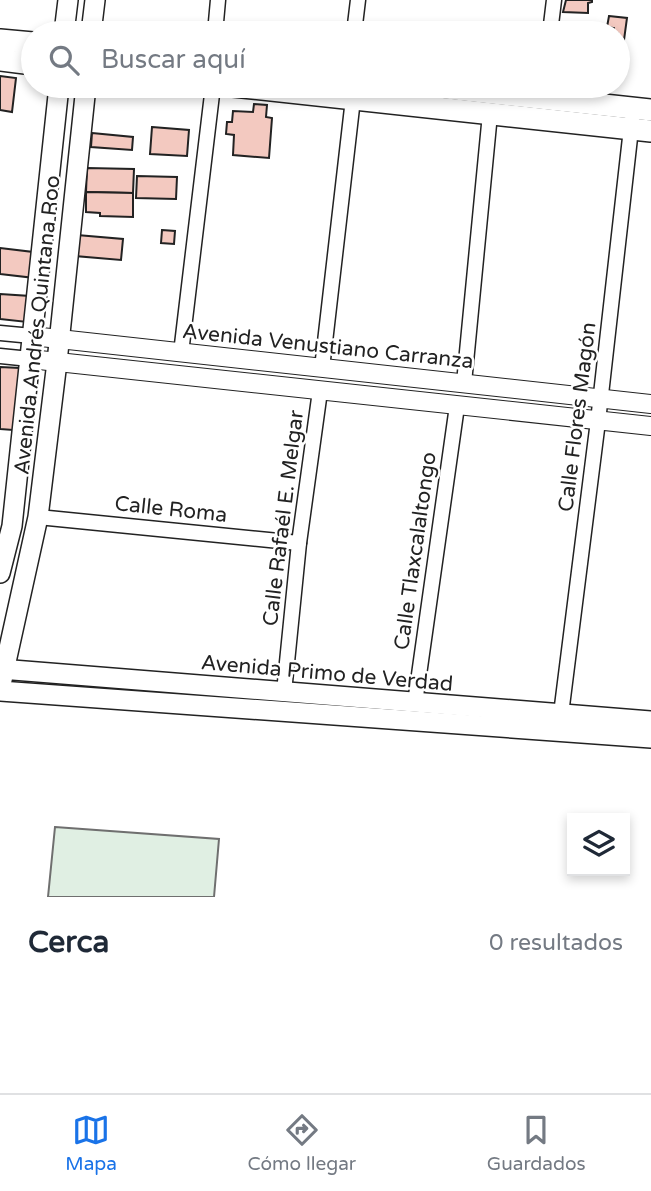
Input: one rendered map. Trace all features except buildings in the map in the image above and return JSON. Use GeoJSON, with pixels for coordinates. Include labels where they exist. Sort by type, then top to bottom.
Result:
{"type":"FeatureCollection","features":[{"type":"Feature","properties":{"kind":"main road"},"geometry":{"type":"LineString","coordinates":[[66,21],[68,0]]}},
{"type":"Feature","properties":{"kind":"main road"},"geometry":{"type":"LineString","coordinates":[[92,21],[95,0]]}},
{"type":"Feature","properties":{"kind":"main road"},"geometry":{"type":"LineString","coordinates":[[0,40],[21,42]]}},
{"type":"Feature","properties":{"kind":"main road"},"geometry":{"type":"LineString","coordinates":[[0,60],[21,63]]}},
{"type":"Feature","properties":{"kind":"main road","name":"Avenida Andrés Quintana Roo"},"geometry":{"type":"LineString","coordinates":[[0,573],[30,359],[58,98]]}},
{"type":"Feature","properties":{"kind":"main road","name":"Avenida Andrés Quintana Roo"},"geometry":{"type":"LineString","coordinates":[[0,691],[2,669],[37,517],[57,362],[85,98]]}},
{"type":"Feature","properties":{"kind":"main road"},"geometry":{"type":"LineString","coordinates":[[344,98],[490,114],[542,101]]}},
{"type":"Feature","properties":{"kind":"main road"},"geometry":{"type":"LineString","coordinates":[[519,98],[642,120]]}},
{"type":"Feature","properties":{"kind":"main road","name":"Avenida Primo de Verdad"},"geometry":{"type":"LineString","coordinates":[[2,669],[415,703],[560,722],[651,738]]}},
{"type":"Feature","properties":{"kind":"main road","name":"Avenida Primo de Verdad"},"geometry":{"type":"LineString","coordinates":[[0,691],[560,722],[651,721]]}},
{"type":"Feature","properties":{"kind":"street"},"geometry":{"type":"LineString","coordinates":[[216,21],[218,0]]}},
{"type":"Feature","properties":{"kind":"street"},"geometry":{"type":"LineString","coordinates":[[355,21],[358,0]]}},
{"type":"Feature","properties":{"kind":"street"},"geometry":{"type":"LineString","coordinates":[[551,21],[554,0]]}},
{"type":"Feature","properties":{"kind":"street"},"geometry":{"type":"LineString","coordinates":[[181,353],[212,98]]}},
{"type":"Feature","properties":{"kind":"street"},"geometry":{"type":"LineString","coordinates":[[322,368],[353,99]]}},
{"type":"Feature","properties":{"kind":"street"},"geometry":{"type":"LineString","coordinates":[[464,383],[490,114]]}},
{"type":"Feature","properties":{"kind":"street","name":"Calle Flores Magón"},"geometry":{"type":"LineString","coordinates":[[560,722],[600,398],[642,120]]}},
{"type":"Feature","properties":{"kind":"street","name":"Avenida Venustiano Carranza"},"geometry":{"type":"LineString","coordinates":[[0,334],[651,404]]}},
{"type":"Feature","properties":{"kind":"street"},"geometry":{"type":"LineString","coordinates":[[0,356],[651,426]]}},
{"type":"Feature","properties":{"kind":"street","name":"Calle Rafaél E. Melgar"},"geometry":{"type":"LineString","coordinates":[[284,692],[299,543],[320,391]]}},
{"type":"Feature","properties":{"kind":"street","name":"Calle Tlaxcalaltongo"},"geometry":{"type":"LineString","coordinates":[[415,703],[457,405]]}},
{"type":"Feature","properties":{"kind":"street","name":"Calle Roma"},"geometry":{"type":"LineString","coordinates":[[37,517],[299,543]]}},
{"type":"Feature","properties":{"kind":"green space"},"geometry":{"type":"Polygon","coordinates":[[[55,827],[219,839],[214,897],[48,897],[55,827]]]}}]}
